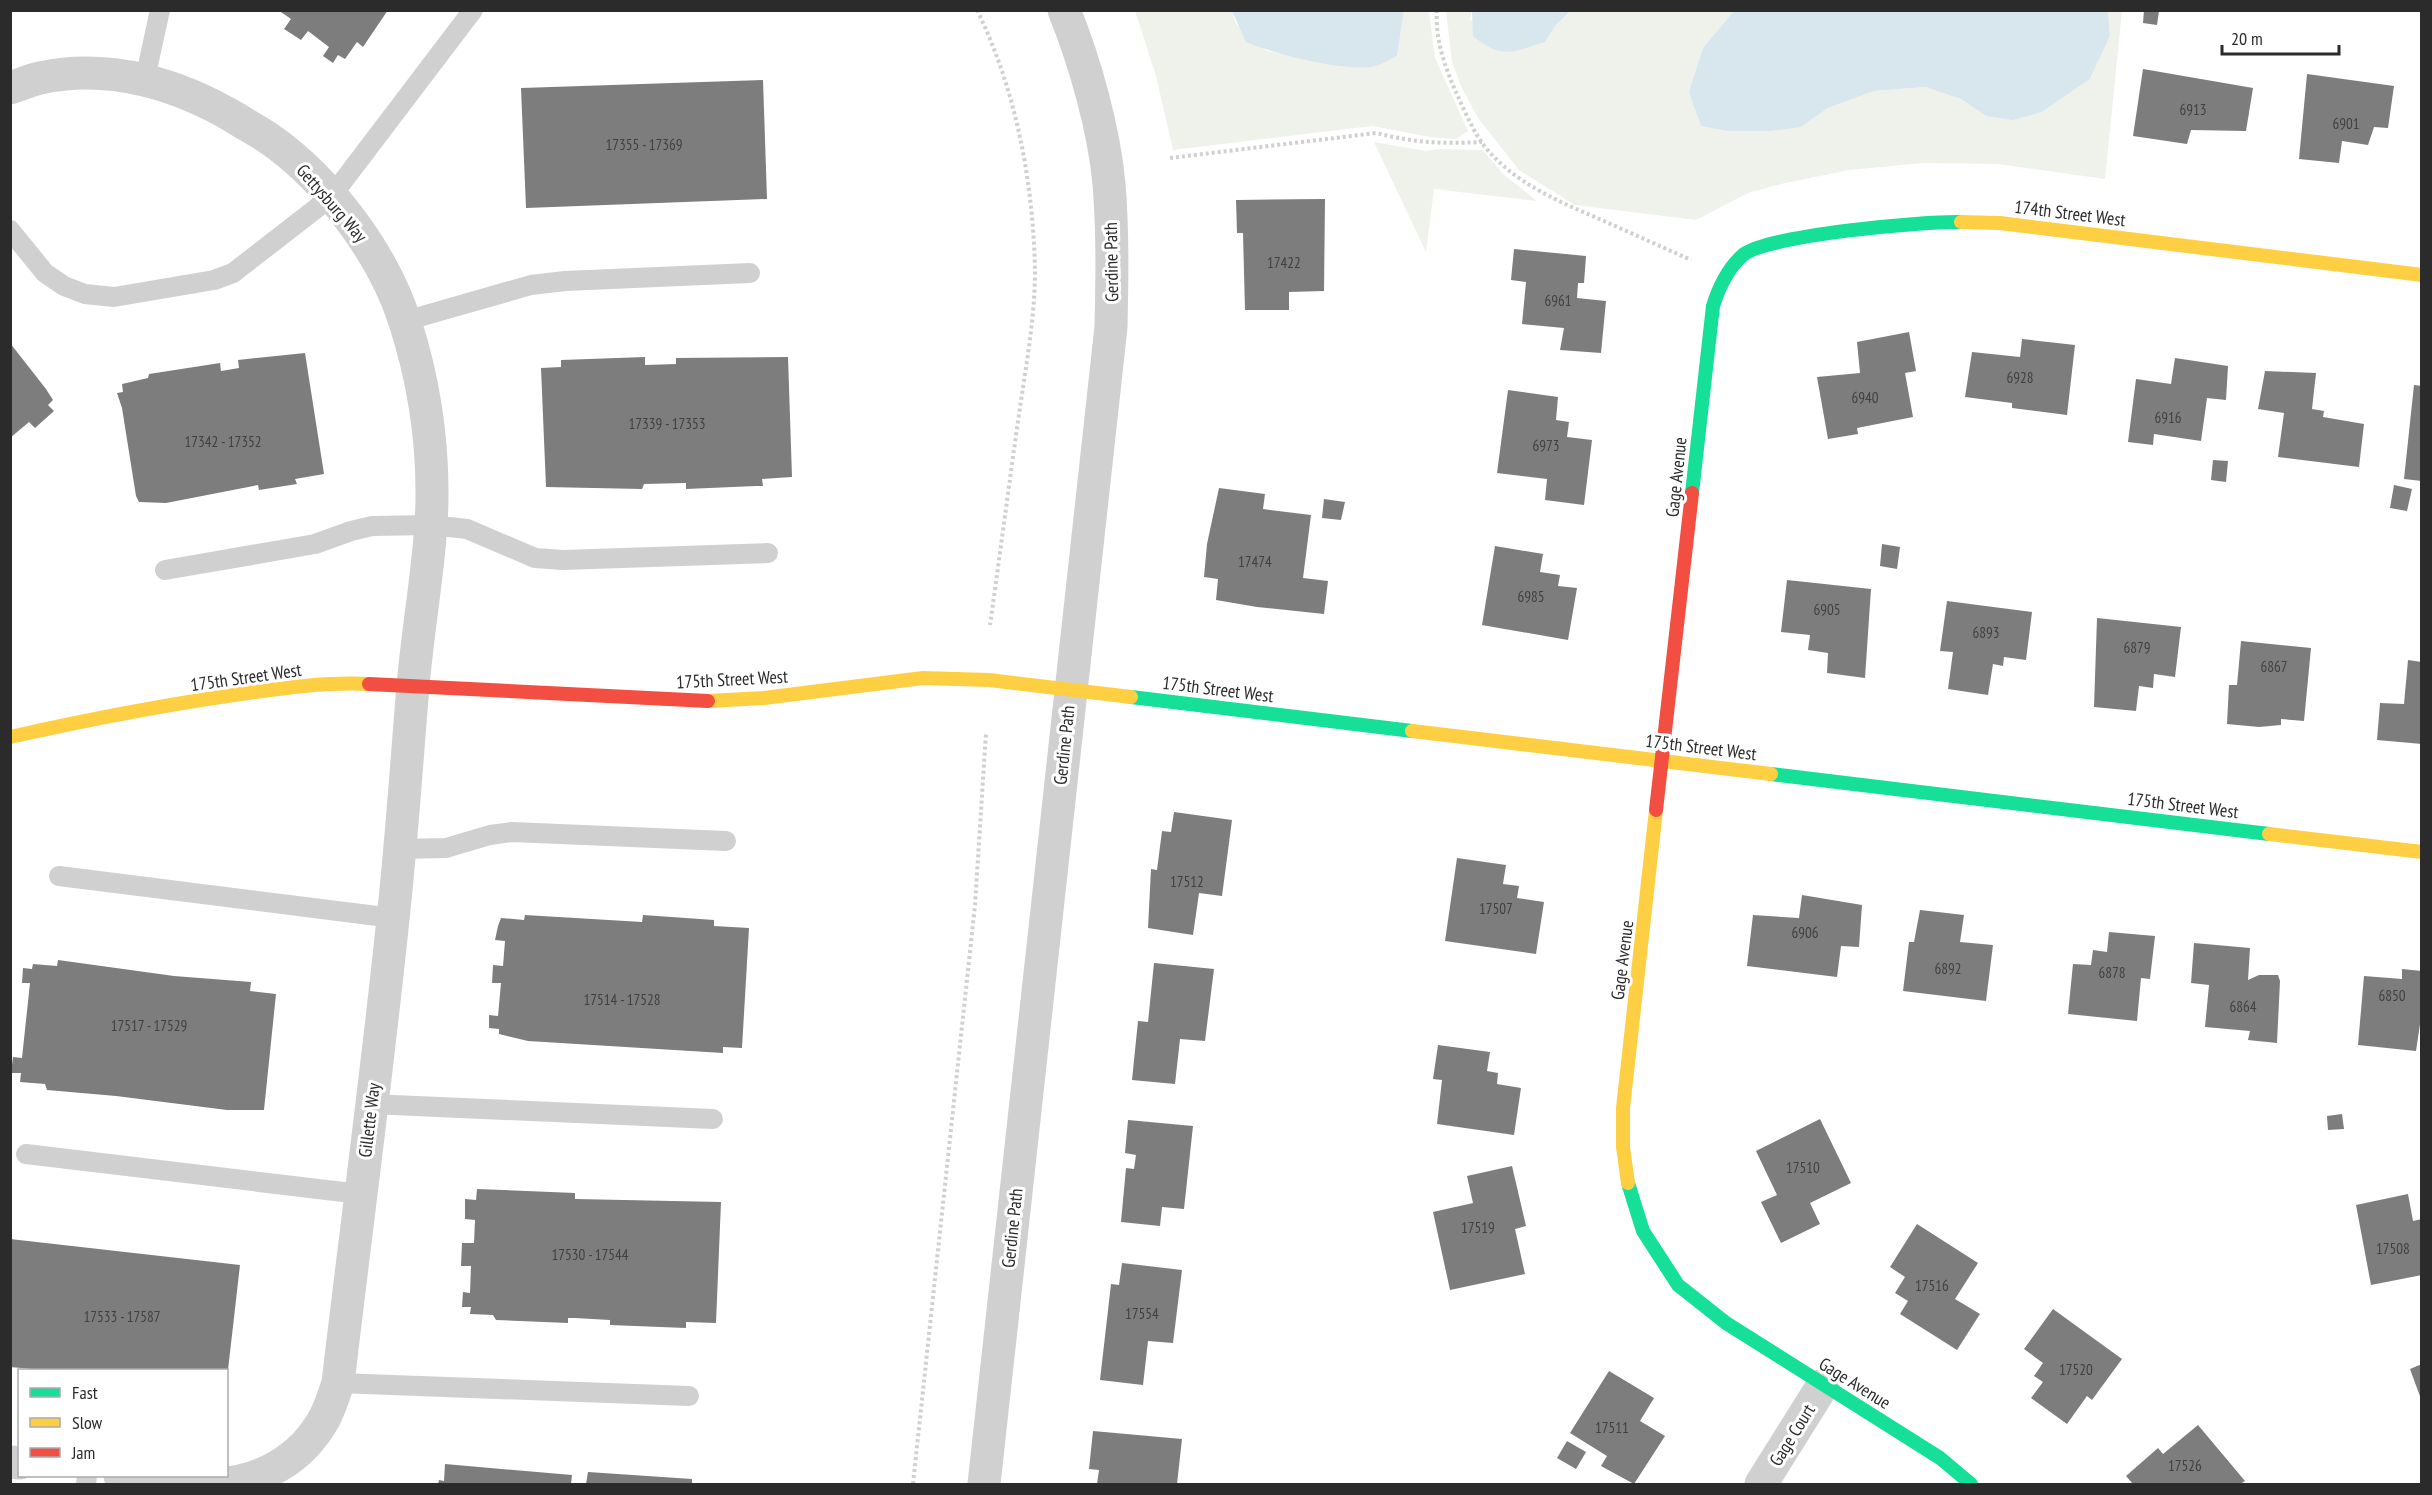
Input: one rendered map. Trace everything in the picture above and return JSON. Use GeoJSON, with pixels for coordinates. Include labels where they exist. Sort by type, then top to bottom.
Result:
{"type":"FeatureCollection","features":[{"type":"Feature","properties":{"kind":"street","name":"Gerdine Path"},"geometry":{"type":"LineString","coordinates":[[984,1485],[1111,327],[1113,265],[1109,183],[1095,109],[1075,38],[1064,10]]}},
{"type":"Feature","properties":{"kind":"street","name":"Gettysburg Way"},"geometry":{"type":"LineString","coordinates":[[10,88],[40,78],[91,73],[146,79],[185,92],[272,140],[298,162],[332,197],[362,234],[385,274],[405,321],[420,384],[431,450],[431,525],[413,687]]}},
{"type":"Feature","properties":{"kind":"street","name":"174th Street West"},"geometry":{"type":"LineString","coordinates":[[1725,275],[1744,254],[1773,243],[1864,227],[1935,221],[2000,223],[2421,275]]}},
{"type":"Feature","properties":{"kind":"street","name":"Gage Avenue"},"geometry":{"type":"LineString","coordinates":[[1725,275],[1713,306],[1623,1108],[1623,1147],[1629,1187],[1643,1231],[1678,1285],[1726,1323],[1940,1458],[1971,1485]]}},
{"type":"Feature","properties":{"kind":"street","name":"175th Street West"},"geometry":{"type":"LineString","coordinates":[[10,737],[81,721],[287,687],[342,683],[701,701],[764,698],[923,678],[989,680],[2421,852]]}},
{"type":"Feature","properties":{"kind":"street","name":"Gillette Way"},"geometry":{"type":"LineString","coordinates":[[217,1485],[280,1477],[325,1418],[338,1383],[393,918],[413,687]]}},
{"type":"Feature","properties":{"kind":"street","name":"Gage Court"},"geometry":{"type":"LineString","coordinates":[[1761,1485],[1823,1384]]}},
{"type":"Feature","properties":{"kind":"street"},"geometry":{"type":"LineString","coordinates":[[128,1477],[194,1485]]}},
{"type":"Feature","properties":{"kind":"lane"},"geometry":{"type":"LineString","coordinates":[[146,79],[160,10]]}},
{"type":"Feature","properties":{"kind":"lane"},"geometry":{"type":"LineString","coordinates":[[10,230],[45,273],[64,286],[85,294],[114,297],[214,280],[233,273],[332,197],[473,10]]}},
{"type":"Feature","properties":{"kind":"lane"},"geometry":{"type":"LineString","coordinates":[[405,321],[531,285],[565,281],[750,273]]}},
{"type":"Feature","properties":{"kind":"lane"},"geometry":{"type":"LineString","coordinates":[[165,570],[315,544],[372,526],[431,525],[467,529],[535,558],[563,560],[768,553]]}},
{"type":"Feature","properties":{"kind":"lane"},"geometry":{"type":"LineString","coordinates":[[399,849],[446,848],[512,831],[726,841]]}},
{"type":"Feature","properties":{"kind":"lane"},"geometry":{"type":"LineString","coordinates":[[59,876],[393,918]]}},
{"type":"Feature","properties":{"kind":"lane"},"geometry":{"type":"LineString","coordinates":[[370,1104],[713,1119]]}},
{"type":"Feature","properties":{"kind":"lane"},"geometry":{"type":"LineString","coordinates":[[26,1154],[360,1194]]}},
{"type":"Feature","properties":{"kind":"lane"},"geometry":{"type":"LineString","coordinates":[[338,1383],[690,1396]]}},
{"type":"Feature","properties":{"kind":"path"},"geometry":{"type":"LineString","coordinates":[[977,10],[989,35],[1010,98],[1023,155],[1032,213],[1035,271],[1032,324],[990,625]]}},
{"type":"Feature","properties":{"kind":"path"},"geometry":{"type":"LineString","coordinates":[[1437,10],[1436,23],[1442,60],[1482,142],[1503,165],[1526,184],[1558,201],[1725,275]]}},
{"type":"Feature","properties":{"kind":"path"},"geometry":{"type":"LineString","coordinates":[[1170,158],[1376,133],[1408,141],[1438,144],[1482,142]]}},
{"type":"Feature","properties":{"kind":"path"},"geometry":{"type":"LineString","coordinates":[[913,1485],[975,905],[986,733]]}},
{"type":"Feature","properties":{"kind":"shaded area"},"geometry":{"type":"Polygon","coordinates":[[[1232,10],[1404,11],[1397,56],[1378,65],[1347,67],[1310,61],[1246,42],[1232,10]]]}},
{"type":"Feature","properties":{"kind":"shaded area"},"geometry":{"type":"Polygon","coordinates":[[[1472,10],[1571,11],[1555,26],[1545,42],[1508,52],[1483,44],[1473,36],[1472,10]]]}},
{"type":"Feature","properties":{"kind":"shaded area"},"geometry":{"type":"Polygon","coordinates":[[[1735,10],[2108,11],[2110,36],[2090,79],[2042,112],[2013,120],[1986,116],[1961,99],[1925,87],[1874,91],[1828,108],[1801,127],[1770,131],[1728,131],[1701,126],[1689,92],[1703,48],[1735,10]]]}},
{"type":"Feature","properties":{"kind":"shaded area"},"geometry":{"type":"Polygon","coordinates":[[[1135,11],[1232,11],[1236,24],[1267,51],[1349,67],[1375,66],[1397,56],[1404,11],[1429,11],[1435,58],[1468,131],[1456,139],[1430,137],[1372,126],[1173,150],[1156,76],[1135,11]]]}},
{"type":"Feature","properties":{"kind":"shaded area"},"geometry":{"type":"Polygon","coordinates":[[[1446,11],[1472,11],[1470,20],[1545,42],[1555,26],[1572,11],[1735,11],[1703,48],[1801,127],[1828,108],[1874,91],[1925,87],[1961,99],[1986,116],[2042,112],[2090,79],[2110,36],[2108,11],[2122,11],[2105,179],[1998,164],[1923,163],[1849,170],[1781,184],[1748,193],[1696,220],[1575,205],[1519,170],[1478,118],[1461,86],[1452,62],[1446,11]]]}},
{"type":"Feature","properties":{"kind":"shaded area"},"geometry":{"type":"Polygon","coordinates":[[[1374,142],[1426,151],[1483,150],[1503,174],[1537,201],[1434,189],[1426,252],[1374,142]]]}},
{"type":"Feature","properties":{"kind":"building"},"geometry":{"type":"Polygon","coordinates":[[[278,10],[388,10],[363,47],[357,42],[345,59],[338,55],[333,63],[323,56],[329,47],[308,31],[301,40],[284,29],[291,19],[278,10]]]}},
{"type":"Feature","properties":{"kind":"building"},"geometry":{"type":"Polygon","coordinates":[[[2144,10],[2159,11],[2157,25],[2143,23],[2144,10]]]}},
{"type":"Feature","properties":{"kind":"building"},"geometry":{"type":"Polygon","coordinates":[[[2143,69],[2253,88],[2246,131],[2191,130],[2187,144],[2133,136],[2143,69]]]}},
{"type":"Feature","properties":{"kind":"building"},"geometry":{"type":"Polygon","coordinates":[[[2307,74],[2394,86],[2388,128],[2374,127],[2368,145],[2342,141],[2339,163],[2299,159],[2307,74]]]}},
{"type":"Feature","properties":{"kind":"building"},"geometry":{"type":"Polygon","coordinates":[[[763,80],[767,199],[526,208],[521,88],[763,80]]]}},
{"type":"Feature","properties":{"kind":"building"},"geometry":{"type":"Polygon","coordinates":[[[1325,199],[1324,291],[1289,292],[1289,310],[1245,310],[1243,233],[1237,233],[1236,200],[1325,199]]]}},
{"type":"Feature","properties":{"kind":"building"},"geometry":{"type":"Polygon","coordinates":[[[1514,249],[1586,256],[1584,283],[1578,283],[1577,298],[1606,301],[1601,353],[1560,350],[1564,328],[1522,324],[1526,282],[1511,280],[1514,249]]]}},
{"type":"Feature","properties":{"kind":"building"},"geometry":{"type":"Polygon","coordinates":[[[1909,332],[1916,371],[1905,373],[1913,417],[1857,428],[1858,434],[1828,439],[1817,377],[1860,373],[1857,342],[1909,332]]]}},
{"type":"Feature","properties":{"kind":"building"},"geometry":{"type":"Polygon","coordinates":[[[2022,339],[2075,345],[2067,415],[2012,408],[2012,403],[1965,397],[1972,352],[2020,357],[2022,339]]]}},
{"type":"Feature","properties":{"kind":"building"},"geometry":{"type":"Polygon","coordinates":[[[10,343],[46,389],[53,400],[48,405],[54,411],[35,428],[29,422],[10,438],[10,343]]]}},
{"type":"Feature","properties":{"kind":"building"},"geometry":{"type":"Polygon","coordinates":[[[305,353],[324,474],[295,479],[297,484],[259,490],[258,485],[166,503],[139,502],[136,496],[122,408],[117,393],[123,392],[122,384],[148,378],[149,374],[220,363],[221,371],[239,368],[238,360],[305,353]]]}},
{"type":"Feature","properties":{"kind":"building"},"geometry":{"type":"Polygon","coordinates":[[[645,357],[645,365],[676,364],[676,358],[788,357],[792,477],[762,479],[763,486],[686,489],[686,483],[644,484],[642,489],[546,487],[541,368],[561,367],[561,360],[645,357]]]}},
{"type":"Feature","properties":{"kind":"building"},"geometry":{"type":"Polygon","coordinates":[[[2175,358],[2228,366],[2226,400],[2207,398],[2201,441],[2154,434],[2153,445],[2128,442],[2136,379],[2171,384],[2175,358]]]}},
{"type":"Feature","properties":{"kind":"building"},"geometry":{"type":"Polygon","coordinates":[[[2265,371],[2316,373],[2312,409],[2324,411],[2323,417],[2364,424],[2359,467],[2278,457],[2284,413],[2258,409],[2265,371]]]}},
{"type":"Feature","properties":{"kind":"building"},"geometry":{"type":"Polygon","coordinates":[[[2414,385],[2422,386],[2422,481],[2404,479],[2414,385]]]}},
{"type":"Feature","properties":{"kind":"building"},"geometry":{"type":"Polygon","coordinates":[[[1508,390],[1558,397],[1556,420],[1569,422],[1567,437],[1592,440],[1584,505],[1545,500],[1547,479],[1497,473],[1508,390]]]}},
{"type":"Feature","properties":{"kind":"building"},"geometry":{"type":"Polygon","coordinates":[[[2213,460],[2228,461],[2226,482],[2211,480],[2213,460]]]}},
{"type":"Feature","properties":{"kind":"building"},"geometry":{"type":"Polygon","coordinates":[[[2394,485],[2412,489],[2407,511],[2390,508],[2394,485]]]}},
{"type":"Feature","properties":{"kind":"building"},"geometry":{"type":"Polygon","coordinates":[[[1219,488],[1265,494],[1263,509],[1311,515],[1303,578],[1328,581],[1324,614],[1216,600],[1218,579],[1204,577],[1207,544],[1219,488]]]}},
{"type":"Feature","properties":{"kind":"building"},"geometry":{"type":"Polygon","coordinates":[[[1324,499],[1345,502],[1341,520],[1322,518],[1324,499]]]}},
{"type":"Feature","properties":{"kind":"building"},"geometry":{"type":"Polygon","coordinates":[[[1882,544],[1900,547],[1897,569],[1880,566],[1882,544]]]}},
{"type":"Feature","properties":{"kind":"building"},"geometry":{"type":"Polygon","coordinates":[[[1495,546],[1543,554],[1540,572],[1560,575],[1558,586],[1577,588],[1568,640],[1482,625],[1495,546]]]}},
{"type":"Feature","properties":{"kind":"building"},"geometry":{"type":"Polygon","coordinates":[[[1787,580],[1871,589],[1865,678],[1827,673],[1828,653],[1808,650],[1810,635],[1781,632],[1787,580]]]}},
{"type":"Feature","properties":{"kind":"building"},"geometry":{"type":"Polygon","coordinates":[[[1947,601],[2032,612],[2026,660],[2004,657],[2003,666],[1993,664],[1988,695],[1948,689],[1953,652],[1940,651],[1947,601]]]}},
{"type":"Feature","properties":{"kind":"building"},"geometry":{"type":"Polygon","coordinates":[[[2097,618],[2181,627],[2175,677],[2154,674],[2153,688],[2139,686],[2136,711],[2094,707],[2097,618]]]}},
{"type":"Feature","properties":{"kind":"building"},"geometry":{"type":"Polygon","coordinates":[[[2241,641],[2311,648],[2304,721],[2281,719],[2281,725],[2259,727],[2227,724],[2229,685],[2237,685],[2241,641]]]}},
{"type":"Feature","properties":{"kind":"building"},"geometry":{"type":"Polygon","coordinates":[[[2408,660],[2422,662],[2422,744],[2377,740],[2380,703],[2404,704],[2408,660]]]}},
{"type":"Feature","properties":{"kind":"building"},"geometry":{"type":"Polygon","coordinates":[[[1174,812],[1232,820],[1222,896],[1199,893],[1193,935],[1148,928],[1151,869],[1157,870],[1162,831],[1171,832],[1174,812]]]}},
{"type":"Feature","properties":{"kind":"building"},"geometry":{"type":"Polygon","coordinates":[[[1457,858],[1506,865],[1503,884],[1519,886],[1517,898],[1544,902],[1536,954],[1445,941],[1457,858]]]}},
{"type":"Feature","properties":{"kind":"building"},"geometry":{"type":"Polygon","coordinates":[[[1802,895],[1862,905],[1859,947],[1841,946],[1837,977],[1747,966],[1753,915],[1799,918],[1802,895]]]}},
{"type":"Feature","properties":{"kind":"building"},"geometry":{"type":"Polygon","coordinates":[[[1920,910],[1964,915],[1960,942],[1993,945],[1986,1001],[1903,991],[1909,942],[1914,942],[1920,910]]]}},
{"type":"Feature","properties":{"kind":"building"},"geometry":{"type":"Polygon","coordinates":[[[525,915],[642,922],[643,915],[714,920],[714,926],[749,928],[742,1048],[723,1047],[723,1053],[528,1041],[499,1034],[499,1029],[489,1028],[489,1015],[498,1016],[501,983],[492,983],[493,965],[503,966],[505,941],[495,940],[498,926],[501,918],[524,920],[525,915]]]}},
{"type":"Feature","properties":{"kind":"building"},"geometry":{"type":"Polygon","coordinates":[[[2109,932],[2155,936],[2150,979],[2141,978],[2137,1021],[2068,1014],[2073,964],[2091,965],[2093,950],[2107,952],[2109,932]]]}},
{"type":"Feature","properties":{"kind":"building"},"geometry":{"type":"Polygon","coordinates":[[[2194,943],[2250,948],[2248,980],[2259,975],[2278,975],[2280,981],[2277,1043],[2248,1040],[2250,1031],[2205,1027],[2209,985],[2191,983],[2194,943]]]}},
{"type":"Feature","properties":{"kind":"building"},"geometry":{"type":"Polygon","coordinates":[[[58,960],[174,976],[251,982],[250,991],[276,994],[264,1110],[227,1110],[47,1090],[45,1084],[20,1082],[21,1073],[11,1073],[13,1057],[22,1058],[30,983],[22,983],[23,968],[32,969],[33,964],[57,966],[58,960]]]}},
{"type":"Feature","properties":{"kind":"building"},"geometry":{"type":"Polygon","coordinates":[[[1154,963],[1214,969],[1205,1041],[1180,1039],[1175,1084],[1132,1080],[1138,1021],[1148,1022],[1154,963]]]}},
{"type":"Feature","properties":{"kind":"building"},"geometry":{"type":"Polygon","coordinates":[[[2402,969],[2422,971],[2422,1011],[2416,1051],[2358,1045],[2364,976],[2402,979],[2402,969]]]}},
{"type":"Feature","properties":{"kind":"building"},"geometry":{"type":"Polygon","coordinates":[[[1438,1045],[1490,1052],[1487,1071],[1498,1073],[1497,1084],[1521,1088],[1514,1135],[1437,1124],[1442,1080],[1433,1079],[1438,1045]]]}},
{"type":"Feature","properties":{"kind":"building"},"geometry":{"type":"Polygon","coordinates":[[[2342,1114],[2344,1129],[2328,1130],[2327,1116],[2342,1114]]]}},
{"type":"Feature","properties":{"kind":"building"},"geometry":{"type":"Polygon","coordinates":[[[1820,1119],[1851,1183],[1810,1203],[1820,1224],[1781,1243],[1761,1202],[1777,1195],[1756,1151],[1820,1119]]]}},
{"type":"Feature","properties":{"kind":"building"},"geometry":{"type":"Polygon","coordinates":[[[1128,1120],[1193,1126],[1184,1209],[1162,1207],[1160,1226],[1121,1222],[1126,1168],[1134,1169],[1136,1155],[1125,1153],[1128,1120]]]}},
{"type":"Feature","properties":{"kind":"building"},"geometry":{"type":"Polygon","coordinates":[[[1512,1166],[1526,1226],[1515,1229],[1525,1274],[1450,1290],[1433,1212],[1473,1203],[1467,1176],[1512,1166]]]}},
{"type":"Feature","properties":{"kind":"building"},"geometry":{"type":"Polygon","coordinates":[[[477,1189],[575,1193],[575,1199],[721,1202],[716,1323],[686,1322],[686,1328],[610,1325],[610,1320],[575,1318],[568,1318],[568,1323],[496,1320],[493,1315],[470,1314],[471,1307],[462,1307],[463,1292],[470,1293],[471,1266],[461,1266],[462,1243],[474,1243],[475,1220],[465,1219],[465,1199],[476,1200],[477,1189]]]}},
{"type":"Feature","properties":{"kind":"building"},"geometry":{"type":"Polygon","coordinates":[[[2408,1194],[2413,1221],[2422,1219],[2422,1275],[2371,1285],[2356,1205],[2408,1194]]]}},
{"type":"Feature","properties":{"kind":"building"},"geometry":{"type":"Polygon","coordinates":[[[1917,1224],[1978,1263],[1955,1299],[1980,1314],[1957,1350],[1900,1314],[1908,1301],[1895,1293],[1905,1277],[1890,1267],[1917,1224]]]}},
{"type":"Feature","properties":{"kind":"building"},"geometry":{"type":"Polygon","coordinates":[[[10,1239],[240,1265],[228,1370],[10,1367],[10,1239]]]}},
{"type":"Feature","properties":{"kind":"building"},"geometry":{"type":"Polygon","coordinates":[[[1122,1263],[1182,1270],[1173,1343],[1148,1341],[1143,1385],[1100,1380],[1111,1284],[1119,1285],[1122,1263]]]}},
{"type":"Feature","properties":{"kind":"building"},"geometry":{"type":"Polygon","coordinates":[[[2053,1309],[2122,1359],[2092,1400],[2087,1396],[2067,1424],[2031,1398],[2043,1382],[2034,1376],[2043,1363],[2024,1349],[2053,1309]]]}},
{"type":"Feature","properties":{"kind":"building"},"geometry":{"type":"Polygon","coordinates":[[[2422,1364],[2422,1399],[2421,1399],[2410,1369],[2422,1364]]]}},
{"type":"Feature","properties":{"kind":"building"},"geometry":{"type":"Polygon","coordinates":[[[1609,1371],[1654,1398],[1640,1421],[1665,1436],[1634,1484],[1601,1466],[1607,1456],[1570,1433],[1609,1371]]]}},
{"type":"Feature","properties":{"kind":"building"},"geometry":{"type":"Polygon","coordinates":[[[2198,1425],[2245,1481],[2240,1484],[2133,1484],[2126,1476],[2158,1448],[2163,1454],[2198,1425]]]}},
{"type":"Feature","properties":{"kind":"building"},"geometry":{"type":"Polygon","coordinates":[[[1093,1431],[1182,1439],[1177,1484],[1097,1484],[1099,1470],[1089,1469],[1093,1431]]]}},
{"type":"Feature","properties":{"kind":"building"},"geometry":{"type":"Polygon","coordinates":[[[1567,1441],[1586,1452],[1576,1469],[1557,1458],[1567,1441]]]}},
{"type":"Feature","properties":{"kind":"building"},"geometry":{"type":"Polygon","coordinates":[[[445,1464],[572,1475],[571,1484],[438,1484],[439,1480],[444,1481],[445,1464]]]}},
{"type":"Feature","properties":{"kind":"building"},"geometry":{"type":"Polygon","coordinates":[[[588,1472],[692,1479],[692,1484],[586,1484],[588,1472]]]}},
{"type":"Feature","properties":{"kind":"traffic: fast"},"geometry":{"type":"LineString","coordinates":[[1692,493],[1713,306],[1724,279],[1737,260],[1758,248],[1782,241],[1883,227],[1961,222]]}},
{"type":"Feature","properties":{"kind":"traffic: fast"},"geometry":{"type":"LineString","coordinates":[[1131,697],[1412,731]]}},
{"type":"Feature","properties":{"kind":"traffic: fast"},"geometry":{"type":"LineString","coordinates":[[1771,774],[2269,834]]}},
{"type":"Feature","properties":{"kind":"traffic: fast"},"geometry":{"type":"LineString","coordinates":[[1628,1183],[1643,1231],[1678,1285],[1726,1323],[1940,1458],[1971,1484]]}},
{"type":"Feature","properties":{"kind":"traffic: slow"},"geometry":{"type":"LineString","coordinates":[[1961,222],[2000,223],[2422,275]]}},
{"type":"Feature","properties":{"kind":"traffic: slow"},"geometry":{"type":"LineString","coordinates":[[708,701],[764,698],[923,678],[989,680],[1131,697]]}},
{"type":"Feature","properties":{"kind":"traffic: slow"},"geometry":{"type":"LineString","coordinates":[[10,737],[212,698],[305,686],[369,684]]}},
{"type":"Feature","properties":{"kind":"traffic: slow"},"geometry":{"type":"LineString","coordinates":[[1412,731],[1771,774]]}},
{"type":"Feature","properties":{"kind":"traffic: slow"},"geometry":{"type":"LineString","coordinates":[[1628,1183],[1623,1147],[1623,1108],[1656,810]]}},
{"type":"Feature","properties":{"kind":"traffic: slow"},"geometry":{"type":"LineString","coordinates":[[2269,834],[2422,852]]}},
{"type":"Feature","properties":{"kind":"traffic: jam"},"geometry":{"type":"LineString","coordinates":[[1656,810],[1692,493]]}},
{"type":"Feature","properties":{"kind":"traffic: jam"},"geometry":{"type":"LineString","coordinates":[[369,684],[708,701]]}}]}
